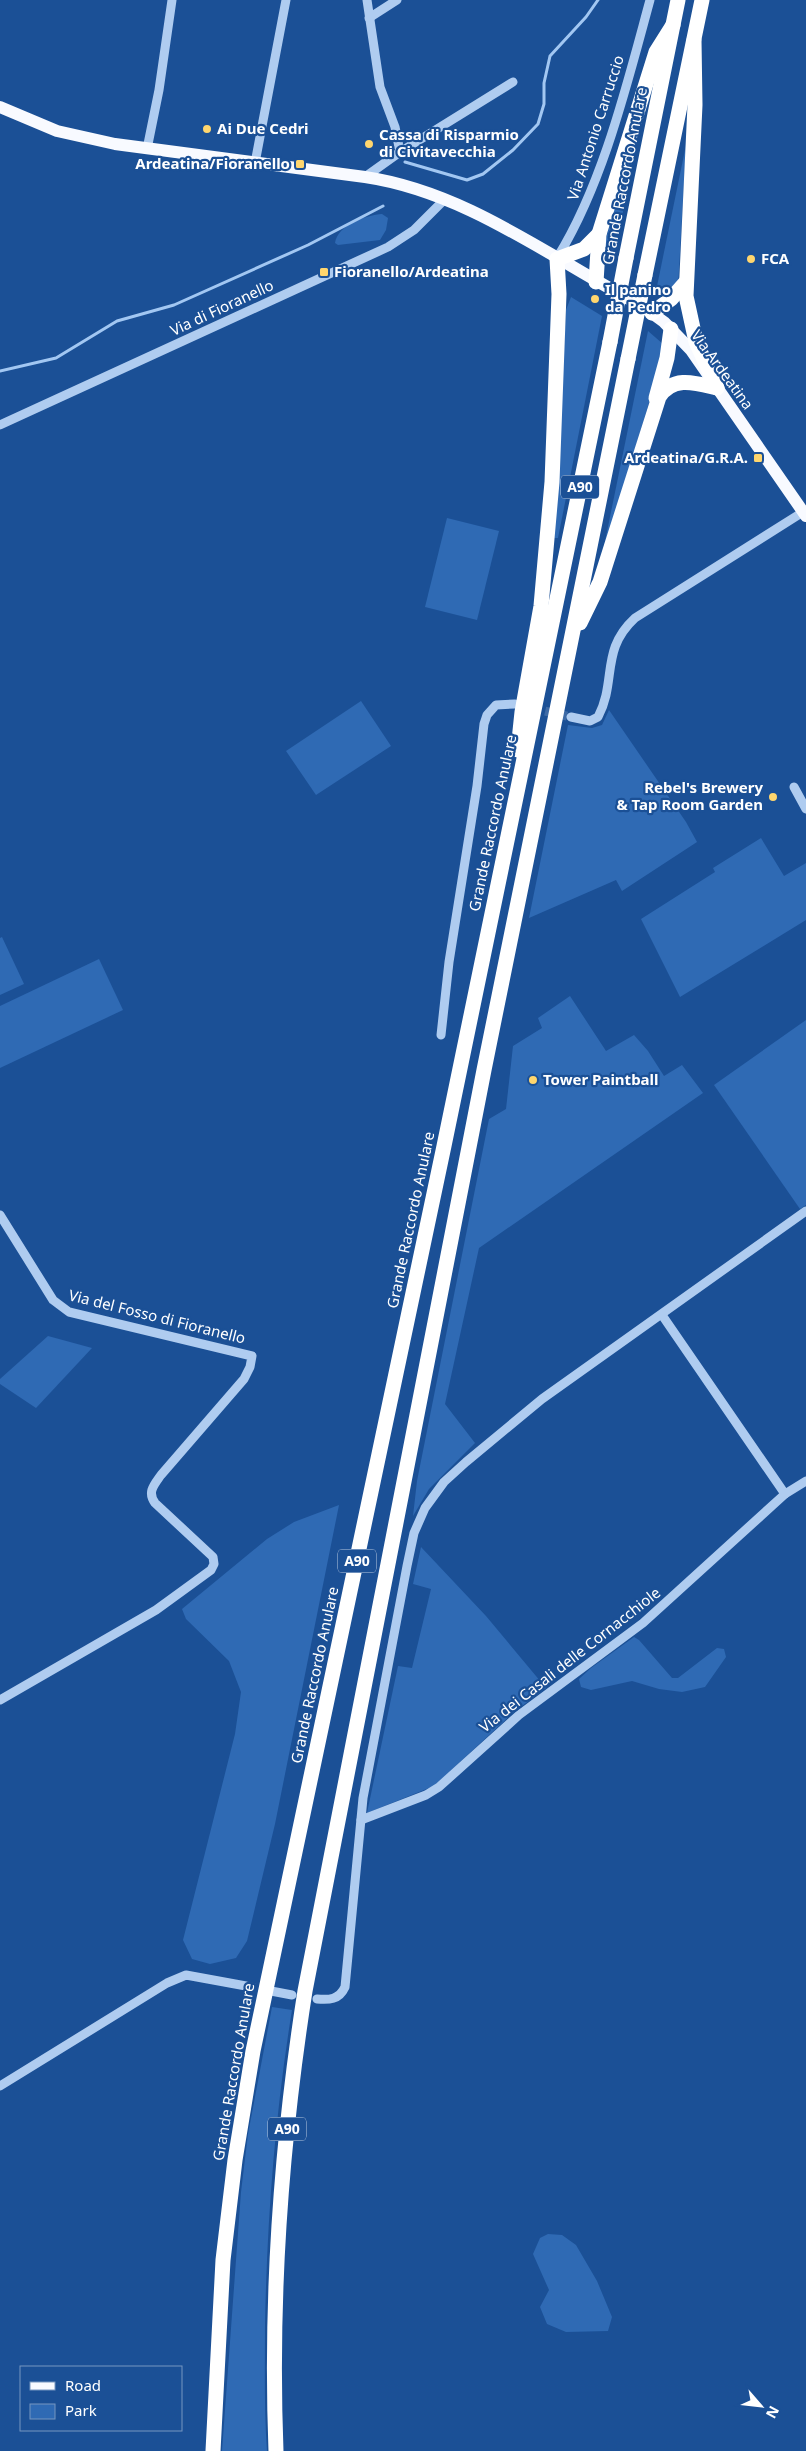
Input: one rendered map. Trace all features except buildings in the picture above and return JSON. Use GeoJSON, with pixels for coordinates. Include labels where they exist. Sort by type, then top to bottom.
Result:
{"type":"FeatureCollection","features":[{"type":"Feature","properties":{"kind":"highway","name":"Grande Raccordo Anulare"},"geometry":{"type":"LineString","coordinates":[[213,2451],[223,2260],[235,2160],[254,2051],[518,792],[678,0]]}},
{"type":"Feature","properties":{"kind":"highway","name":"A90"},"geometry":{"type":"LineString","coordinates":[[276,2451],[274,2319],[277,2237],[288,2116],[304,2000],[400,1500],[572,636],[702,0]]}},
{"type":"Feature","properties":{"kind":"highway"},"geometry":{"type":"LineString","coordinates":[[596,282],[598,234],[656,52],[673,25]]}},
{"type":"Feature","properties":{"kind":"highway"},"geometry":{"type":"LineString","coordinates":[[694,40],[695,105],[686,282],[688,311],[696,342],[717,388]]}},
{"type":"Feature","properties":{"kind":"highway"},"geometry":{"type":"LineString","coordinates":[[518,792],[520,729],[540,614],[552,482],[559,294],[557,258],[584,250],[598,234]]}},
{"type":"Feature","properties":{"kind":"highway"},"geometry":{"type":"LineString","coordinates":[[652,312],[671,299],[686,282]]}},
{"type":"Feature","properties":{"kind":"highway"},"geometry":{"type":"LineString","coordinates":[[572,636],[600,582],[653,412],[667,358],[671,329]]}},
{"type":"Feature","properties":{"kind":"highway"},"geometry":{"type":"LineString","coordinates":[[653,412],[662,393],[675,384],[691,382],[717,388]]}},
{"type":"Feature","properties":{"kind":"main road","name":"Via Ardeatina"},"geometry":{"type":"LineString","coordinates":[[0,106],[57,131],[147,149],[365,177],[404,184],[445,199],[484,218],[652,312],[671,329],[690,350],[805,514]]}},
{"type":"Feature","properties":{"kind":"street"},"geometry":{"type":"LineString","coordinates":[[255,163],[286,0]]}},
{"type":"Feature","properties":{"kind":"street"},"geometry":{"type":"LineString","coordinates":[[367,0],[382,92],[395,126],[400,152]]}},
{"type":"Feature","properties":{"kind":"street"},"geometry":{"type":"LineString","coordinates":[[369,18],[397,0]]}},
{"type":"Feature","properties":{"kind":"street","name":"Via Antonio Carruccio"},"geometry":{"type":"LineString","coordinates":[[557,258],[587,203],[619,107],[650,0]]}},
{"type":"Feature","properties":{"kind":"street"},"geometry":{"type":"LineString","coordinates":[[147,149],[172,1]]}},
{"type":"Feature","properties":{"kind":"street"},"geometry":{"type":"LineString","coordinates":[[365,177],[400,152],[514,82]]}},
{"type":"Feature","properties":{"kind":"street","name":"Via di Fioranello"},"geometry":{"type":"LineString","coordinates":[[0,425],[388,246],[414,230],[445,199]]}},
{"type":"Feature","properties":{"kind":"street"},"geometry":{"type":"LineString","coordinates":[[570,717],[590,721],[598,717],[604,703],[614,648],[620,634],[635,618],[805,514]]}},
{"type":"Feature","properties":{"kind":"street"},"geometry":{"type":"LineString","coordinates":[[441,1035],[449,962],[477,786],[484,724],[487,715],[496,705],[515,704]]}},
{"type":"Feature","properties":{"kind":"street"},"geometry":{"type":"LineString","coordinates":[[794,787],[806,809]]}},
{"type":"Feature","properties":{"kind":"street"},"geometry":{"type":"LineString","coordinates":[[317,1999],[334,1998],[340,1995],[345,1987],[361,1820],[407,1566],[414,1533],[425,1508],[444,1482],[498,1434],[542,1399],[806,1211]]}},
{"type":"Feature","properties":{"kind":"street","name":"Via del Fosso di Fioranello"},"geometry":{"type":"LineString","coordinates":[[0,1215],[52,1300],[61,1308],[69,1312],[252,1356],[250,1367],[244,1379],[161,1475],[151,1492],[151,1497],[155,1503],[210,1554],[214,1560],[211,1570],[156,1610],[0,1700]]}},
{"type":"Feature","properties":{"kind":"street"},"geometry":{"type":"LineString","coordinates":[[662,1315],[786,1494]]}},
{"type":"Feature","properties":{"kind":"street","name":"Via dei Casali delle Cornacchiole"},"geometry":{"type":"LineString","coordinates":[[361,1820],[439,1787],[519,1715],[643,1623],[786,1494],[806,1481]]}},
{"type":"Feature","properties":{"kind":"street"},"geometry":{"type":"LineString","coordinates":[[0,2086],[167,1983],[186,1975],[246,1986]]}},
{"type":"Feature","properties":{"kind":"street"},"geometry":{"type":"LineString","coordinates":[[271,1991],[292,1994]]}},
{"type":"Feature","properties":{"kind":"green space"},"geometry":{"type":"Polygon","coordinates":[[[641,116],[614,259],[606,258],[602,253],[641,116]]]}},
{"type":"Feature","properties":{"kind":"green space"},"geometry":{"type":"Polygon","coordinates":[[[686,145],[678,288],[666,298],[655,296],[686,145]]]}},
{"type":"Feature","properties":{"kind":"green space"},"geometry":{"type":"Polygon","coordinates":[[[382,214],[388,218],[386,230],[380,240],[338,245],[335,243],[341,231],[347,226],[369,216],[382,214]]]}},
{"type":"Feature","properties":{"kind":"green space"},"geometry":{"type":"Polygon","coordinates":[[[571,297],[602,316],[558,538],[554,538],[566,310],[571,297]]]}},
{"type":"Feature","properties":{"kind":"green space"},"geometry":{"type":"Polygon","coordinates":[[[648,331],[663,344],[649,403],[602,556],[648,331]]]}},
{"type":"Feature","properties":{"kind":"green space"},"geometry":{"type":"Polygon","coordinates":[[[447,518],[499,531],[477,620],[425,607],[447,518]]]}},
{"type":"Feature","properties":{"kind":"green space"},"geometry":{"type":"Polygon","coordinates":[[[361,701],[391,746],[316,795],[286,751],[361,701]]]}},
{"type":"Feature","properties":{"kind":"green space"},"geometry":{"type":"Polygon","coordinates":[[[609,710],[686,822],[697,842],[622,891],[616,880],[529,918],[568,725],[592,728],[602,725],[609,710]]]}},
{"type":"Feature","properties":{"kind":"green space"},"geometry":{"type":"Polygon","coordinates":[[[761,838],[784,876],[806,863],[806,920],[680,997],[641,919],[715,872],[713,868],[761,838]]]}},
{"type":"Feature","properties":{"kind":"green space"},"geometry":{"type":"Polygon","coordinates":[[[2,937],[24,984],[0,995],[0,938],[2,937]]]}},
{"type":"Feature","properties":{"kind":"green space"},"geometry":{"type":"Polygon","coordinates":[[[99,959],[123,1010],[0,1068],[0,1006],[99,959]]]}},
{"type":"Feature","properties":{"kind":"green space"},"geometry":{"type":"Polygon","coordinates":[[[570,996],[606,1051],[634,1035],[648,1051],[664,1076],[682,1065],[703,1093],[479,1248],[445,1404],[475,1443],[429,1489],[413,1516],[417,1481],[489,1119],[506,1109],[513,1046],[542,1028],[538,1018],[570,996]]]}},
{"type":"Feature","properties":{"kind":"green space"},"geometry":{"type":"Polygon","coordinates":[[[806,1020],[806,1205],[800,1209],[714,1085],[806,1020]]]}},
{"type":"Feature","properties":{"kind":"green space"},"geometry":{"type":"Polygon","coordinates":[[[48,1336],[92,1348],[36,1408],[0,1384],[0,1379],[48,1336]]]}},
{"type":"Feature","properties":{"kind":"green space"},"geometry":{"type":"Polygon","coordinates":[[[339,1505],[275,1824],[247,1941],[236,1958],[210,1964],[192,1959],[183,1940],[235,1734],[241,1692],[229,1661],[186,1619],[182,1609],[267,1539],[294,1522],[339,1505]]]}},
{"type":"Feature","properties":{"kind":"green space"},"geometry":{"type":"Polygon","coordinates":[[[421,1547],[486,1616],[546,1688],[514,1712],[434,1786],[367,1813],[398,1666],[412,1668],[431,1589],[413,1584],[421,1547]]]}},
{"type":"Feature","properties":{"kind":"green space"},"geometry":{"type":"Polygon","coordinates":[[[634,1637],[639,1640],[672,1678],[678,1678],[717,1648],[724,1649],[726,1657],[705,1687],[682,1692],[659,1689],[632,1681],[591,1690],[581,1687],[579,1679],[634,1637]]]}},
{"type":"Feature","properties":{"kind":"green space"},"geometry":{"type":"Polygon","coordinates":[[[272,2007],[292,2010],[281,2088],[268,2246],[265,2325],[267,2451],[222,2451],[241,2192],[248,2134],[272,2007]]]}},
{"type":"Feature","properties":{"kind":"green space"},"geometry":{"type":"Polygon","coordinates":[[[548,2234],[562,2235],[576,2245],[597,2281],[612,2317],[608,2331],[566,2332],[547,2324],[540,2307],[549,2290],[533,2254],[540,2238],[548,2234]]]}},
{"type":"Feature","properties":{"kind":"waterway"},"geometry":{"type":"LineString","coordinates":[[405,162],[467,180],[483,174],[513,150],[538,124],[544,104],[544,83],[550,56],[586,17],[598,0]]}},
{"type":"Feature","properties":{"kind":"waterway"},"geometry":{"type":"LineString","coordinates":[[0,371],[56,358],[117,321],[174,305],[308,245],[383,206]]}},
{"type":"Feature","properties":{"kind":"tunnel"},"geometry":{"type":"LineString","coordinates":[[532,708],[571,717]]}},
{"type":"Feature","properties":{"kind":"tunnel"},"geometry":{"type":"LineString","coordinates":[[246,1986],[270,1991]]}},
{"type":"Feature","properties":{"kind":"place","name":"Ai Due Cedri"},"geometry":{"type":"Point","coordinates":[207,129]}},
{"type":"Feature","properties":{"kind":"place","name":"Cassa di Risparmio di Civitavecchia"},"geometry":{"type":"Point","coordinates":[369,144]}},
{"type":"Feature","properties":{"kind":"place","name":"Ardeatina/Fioranello"},"geometry":{"type":"Point","coordinates":[300,164]}},
{"type":"Feature","properties":{"kind":"place","name":"FCA"},"geometry":{"type":"Point","coordinates":[751,259]}},
{"type":"Feature","properties":{"kind":"place","name":"Fioranello/Ardeatina"},"geometry":{"type":"Point","coordinates":[324,272]}},
{"type":"Feature","properties":{"kind":"place","name":"Il panino da Pedro"},"geometry":{"type":"Point","coordinates":[595,299]}},
{"type":"Feature","properties":{"kind":"place","name":"Ardeatina/G.R.A."},"geometry":{"type":"Point","coordinates":[758,458]}},
{"type":"Feature","properties":{"kind":"place","name":"Rebel's Brewery & Tap Room Garden"},"geometry":{"type":"Point","coordinates":[773,797]}},
{"type":"Feature","properties":{"kind":"place","name":"Tower Paintball"},"geometry":{"type":"Point","coordinates":[533,1080]}}]}
